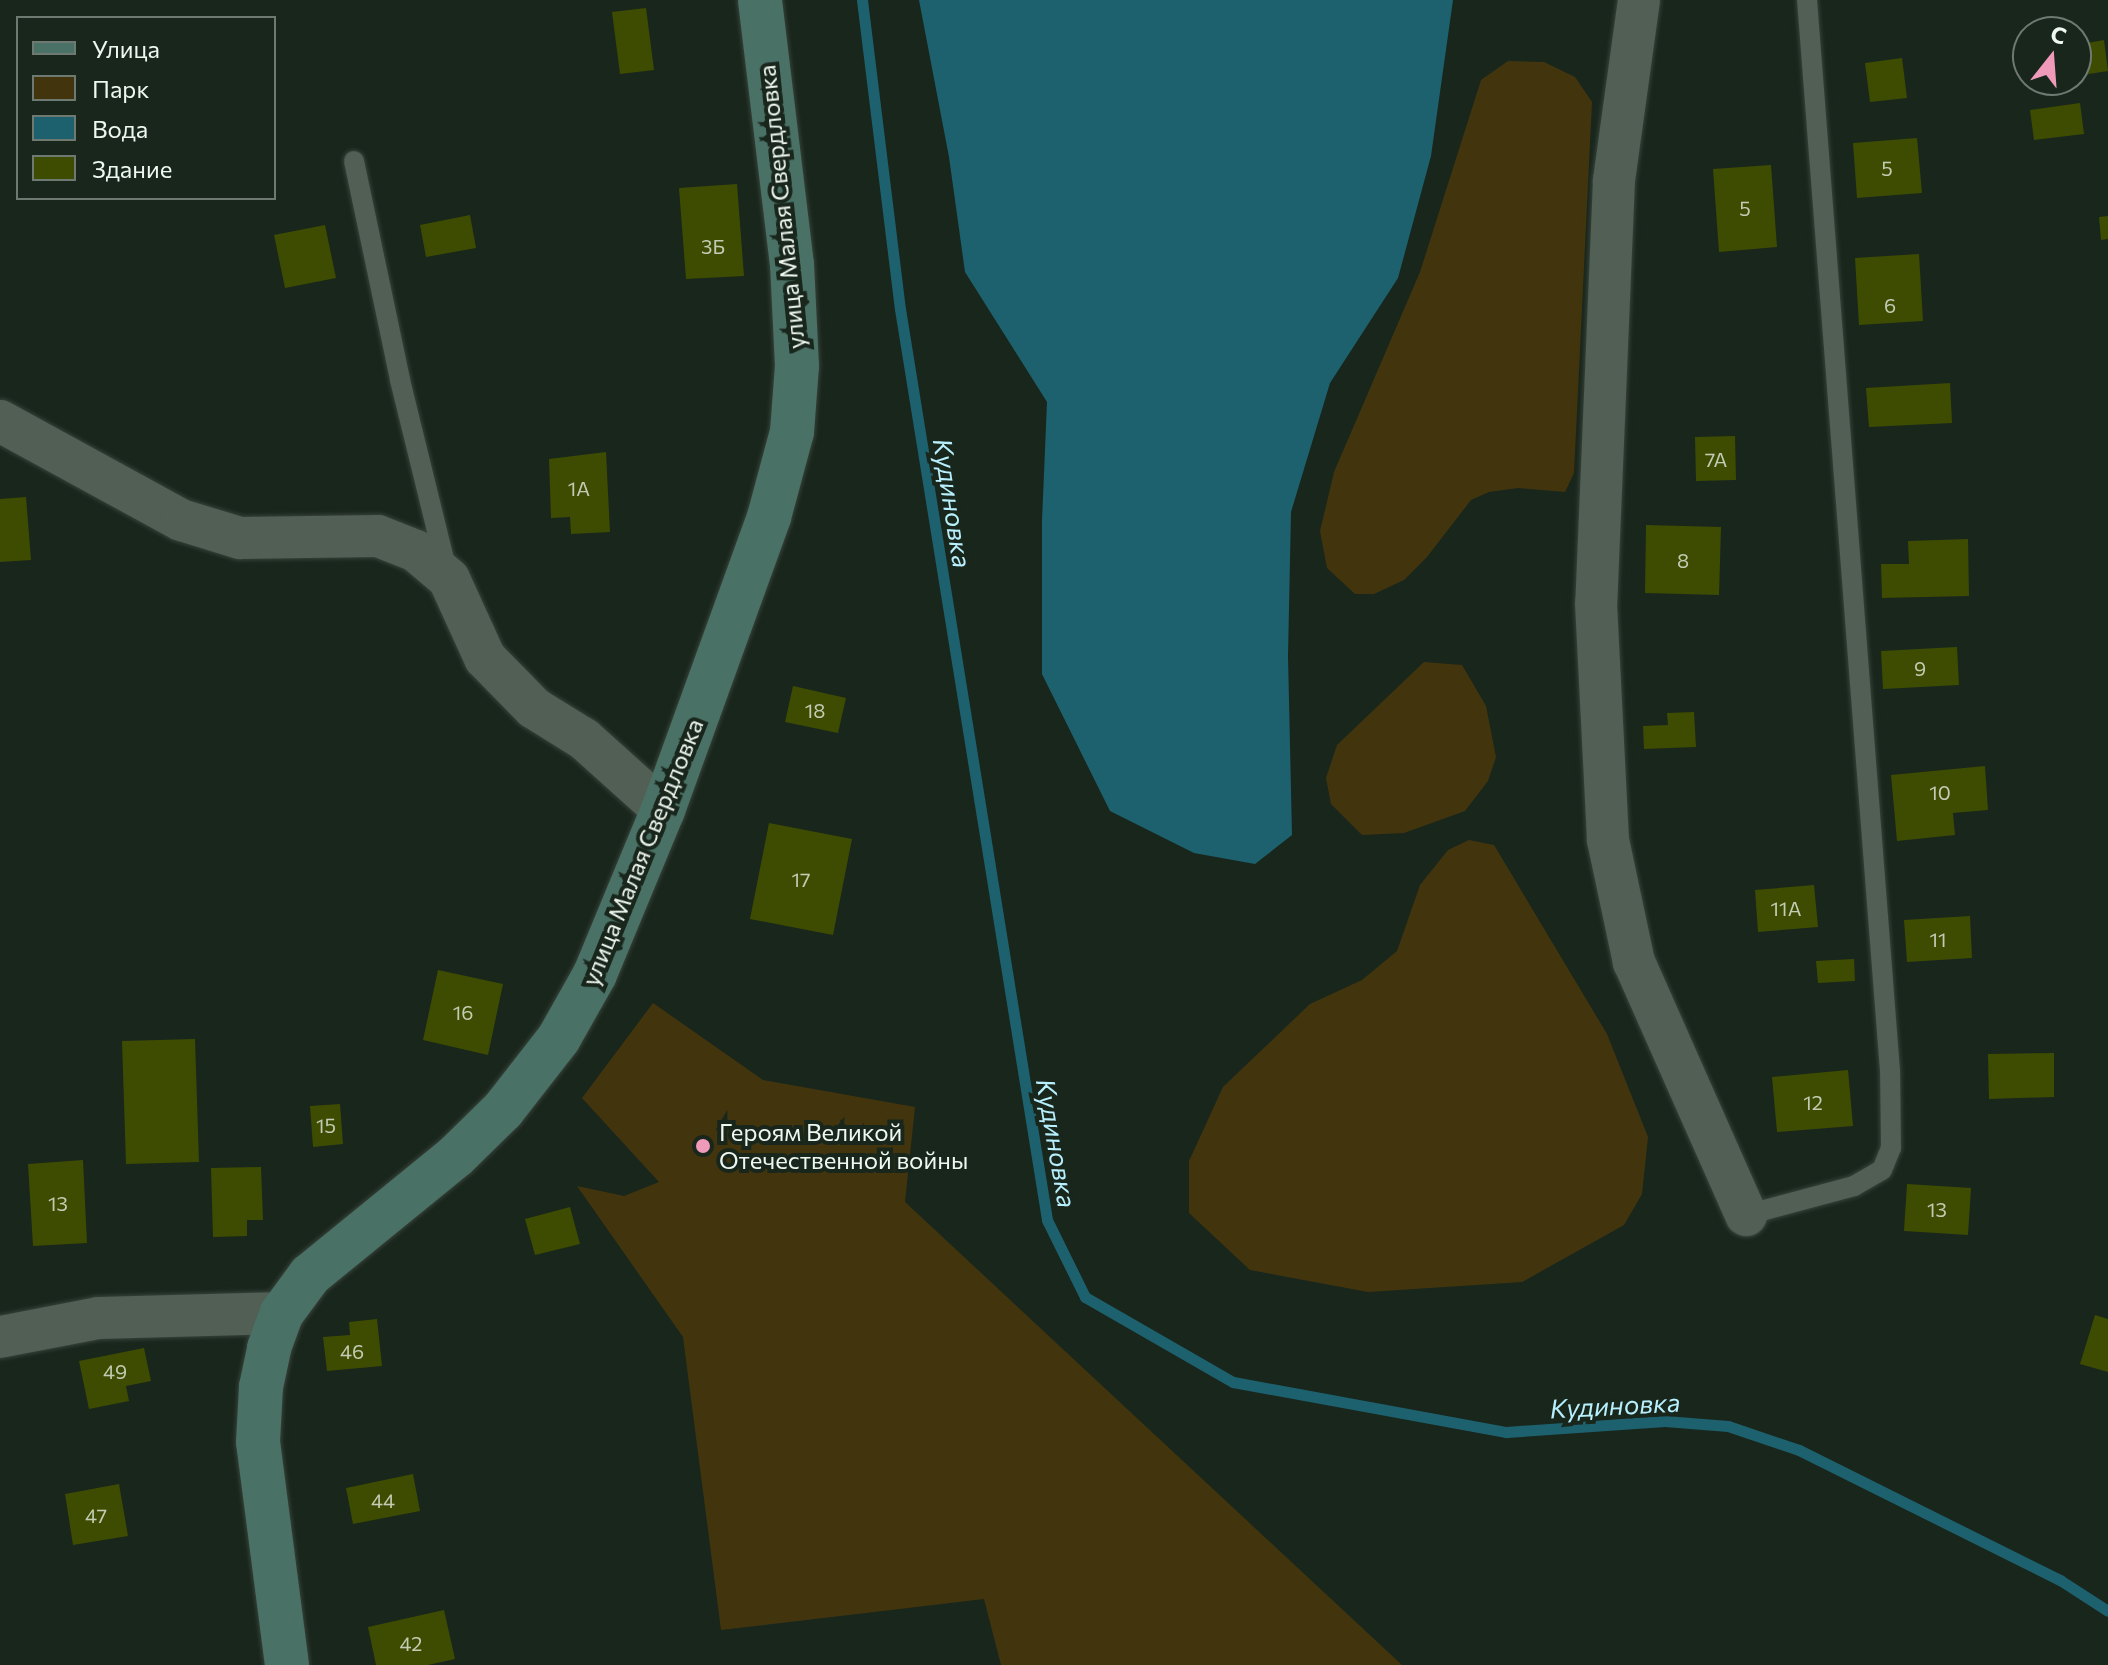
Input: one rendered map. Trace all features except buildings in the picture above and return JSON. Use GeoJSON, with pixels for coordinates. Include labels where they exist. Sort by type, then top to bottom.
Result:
{"type":"FeatureCollection","features":[{"type":"Feature","properties":{"kind":"main road","name":"улица Малая Свердловка"},"geometry":{"type":"LineString","coordinates":[[287,1665],[258,1442],[261,1387],[269,1348],[282,1313],[310,1275],[475,1138],[503,1110],[559,1038],[595,974],[663,810],[769,517],[792,432],[797,366],[792,265],[760,0]]}},
{"type":"Feature","properties":{"kind":"street"},"geometry":{"type":"LineString","coordinates":[[1639,0],[1614,180],[1596,603],[1608,840],[1634,962],[1746,1215]]}},
{"type":"Feature","properties":{"kind":"street"},"geometry":{"type":"LineString","coordinates":[[0,421],[181,520],[240,538],[378,536],[416,551],[449,579],[485,658],[534,708],[584,739],[663,810]]}},
{"type":"Feature","properties":{"kind":"street"},"geometry":{"type":"LineString","coordinates":[[0,1337],[99,1318],[282,1313]]}},
{"type":"Feature","properties":{"kind":"lane"},"geometry":{"type":"LineString","coordinates":[[1746,1215],[1854,1186],[1882,1170],[1891,1148],[1890,1071],[1807,0]]}},
{"type":"Feature","properties":{"kind":"lane"},"geometry":{"type":"LineString","coordinates":[[354,161],[400,380],[449,579]]}},
{"type":"Feature","properties":{"kind":"green space"},"geometry":{"type":"Polygon","coordinates":[[[1508,61],[1544,62],[1575,77],[1592,102],[1574,473],[1565,492],[1518,488],[1489,492],[1471,500],[1427,557],[1404,580],[1374,594],[1355,594],[1327,568],[1320,531],[1334,472],[1420,272],[1481,80],[1508,61]]]}},
{"type":"Feature","properties":{"kind":"green space"},"geometry":{"type":"Polygon","coordinates":[[[1424,662],[1462,665],[1486,706],[1496,757],[1488,781],[1465,811],[1404,833],[1362,835],[1331,804],[1326,778],[1337,745],[1424,662]]]}},
{"type":"Feature","properties":{"kind":"green space"},"geometry":{"type":"Polygon","coordinates":[[[1469,840],[1494,845],[1607,1034],[1648,1137],[1642,1194],[1624,1225],[1522,1282],[1368,1292],[1250,1270],[1189,1213],[1189,1161],[1223,1087],[1310,1004],[1362,980],[1397,951],[1420,885],[1448,850],[1469,840]]]}},
{"type":"Feature","properties":{"kind":"green space"},"geometry":{"type":"Polygon","coordinates":[[[653,1003],[763,1080],[915,1107],[905,1202],[1402,1665],[1001,1665],[984,1599],[721,1630],[683,1337],[577,1186],[624,1196],[659,1182],[582,1098],[653,1003]]]}},
{"type":"Feature","properties":{"kind":"water"},"geometry":{"type":"Polygon","coordinates":[[[919,0],[1453,0],[1431,156],[1398,278],[1330,383],[1291,512],[1288,656],[1292,835],[1255,864],[1194,853],[1110,811],[1042,674],[1042,521],[1047,402],[965,272],[949,157],[919,0]]]}},
{"type":"Feature","properties":{"kind":"waterway","name":"Кудиновка"},"geometry":{"type":"LineString","coordinates":[[862,0],[900,309],[1047,1220],[1085,1297],[1233,1382],[1506,1432],[1665,1421],[1728,1426],[1799,1450],[2060,1580],[2108,1611]]}},
{"type":"Feature","properties":{"kind":"place","name":"Героям Великой Отечественной войны"},"geometry":{"type":"Point","coordinates":[703,1146]}}]}
